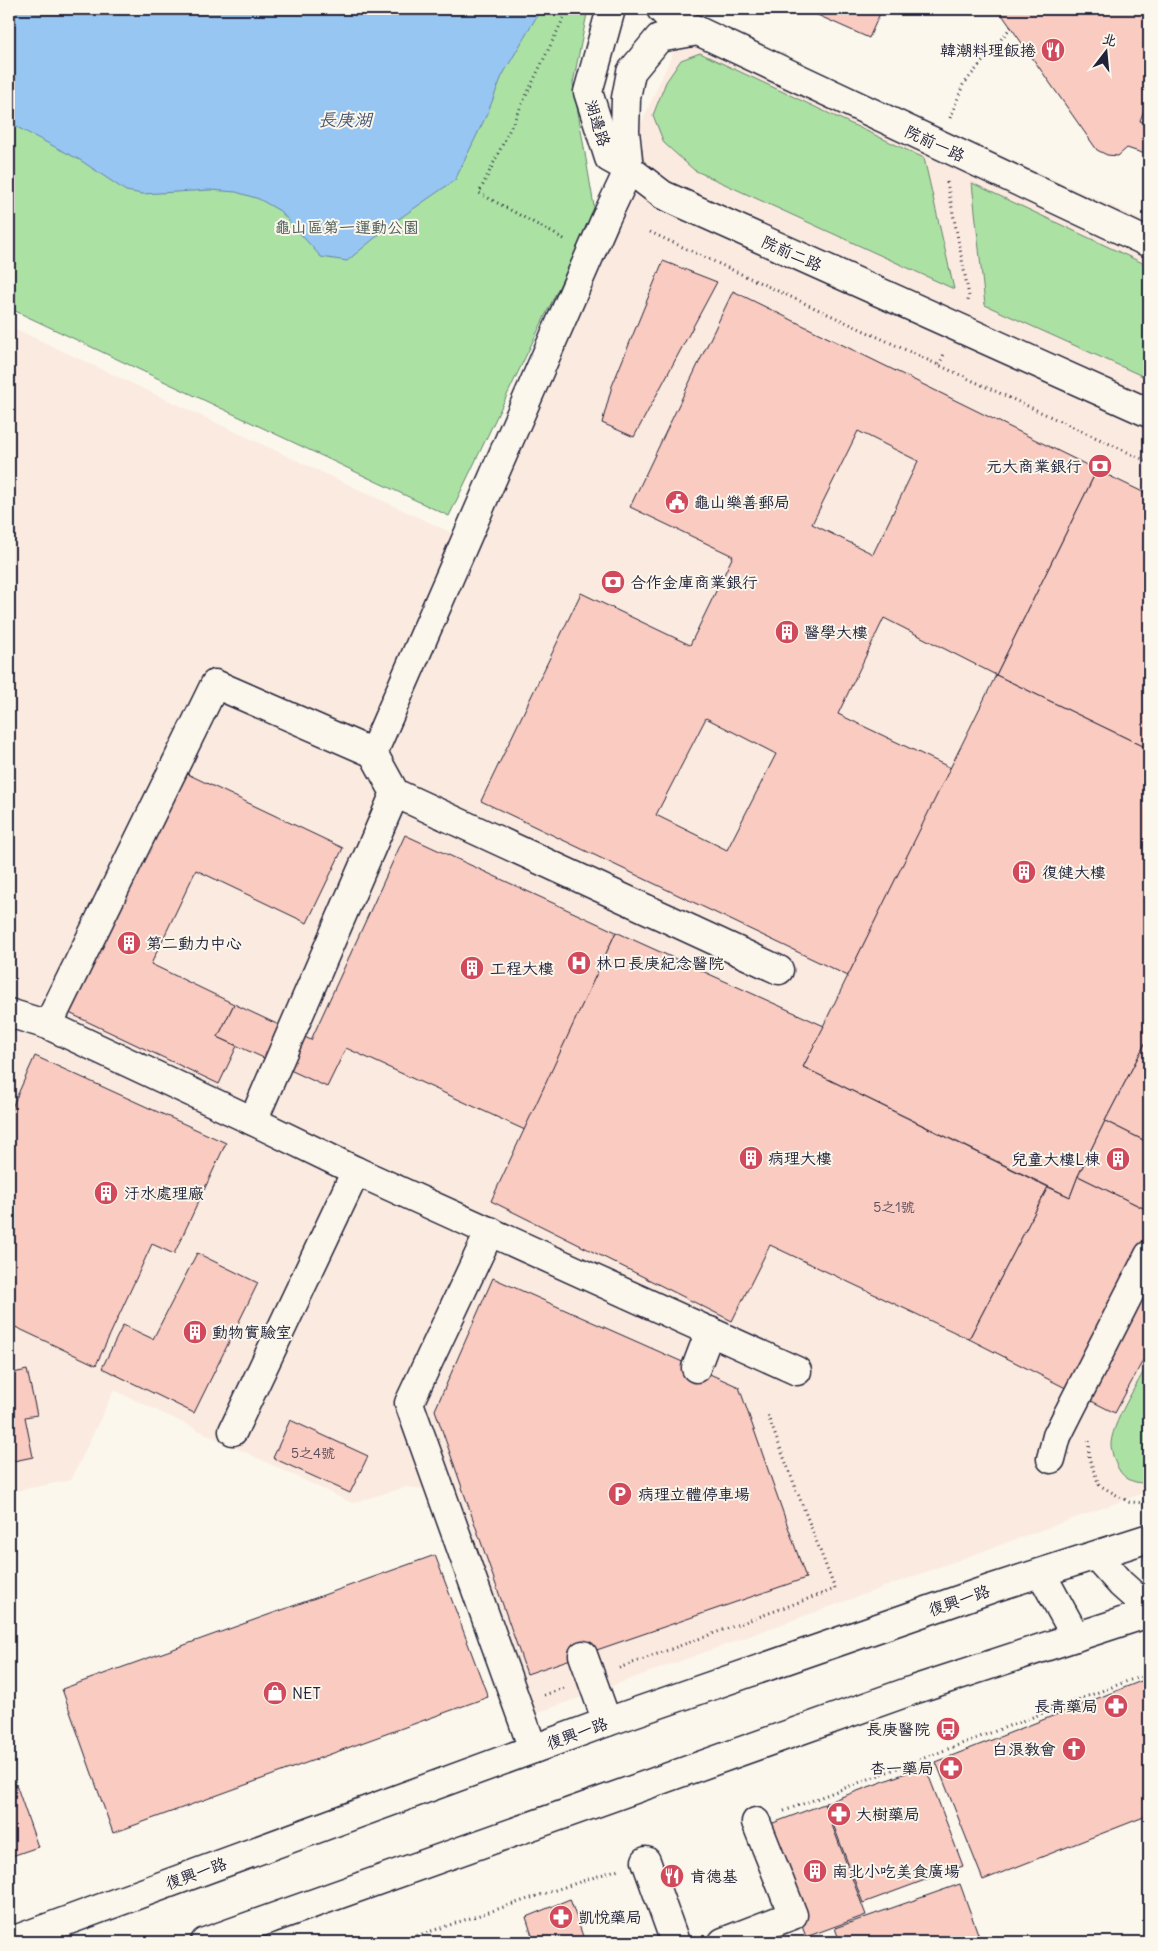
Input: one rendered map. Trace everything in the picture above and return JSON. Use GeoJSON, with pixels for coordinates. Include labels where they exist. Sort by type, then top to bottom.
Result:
{"type":"FeatureCollection","features":[{"type":"Feature","properties":{"kind":"main road","name":"湖邊路"},"geometry":{"type":"LineString","coordinates":[[612,9],[588,92],[609,158],[629,169]]}},
{"type":"Feature","properties":{"kind":"main road","name":"院前一路"},"geometry":{"type":"LineString","coordinates":[[661,9],[667,15],[710,36],[1149,243]]}},
{"type":"Feature","properties":{"kind":"main road"},"geometry":{"type":"LineString","coordinates":[[373,753],[629,169],[625,131],[626,98],[631,72],[659,38],[710,36]]}},
{"type":"Feature","properties":{"kind":"main road","name":"院前二路"},"geometry":{"type":"LineString","coordinates":[[629,169],[663,195],[1149,413]]}},
{"type":"Feature","properties":{"kind":"main road"},"geometry":{"type":"LineString","coordinates":[[48,1025],[215,684],[373,753],[395,792],[779,970]]}},
{"type":"Feature","properties":{"kind":"main road"},"geometry":{"type":"LineString","coordinates":[[253,1121],[395,792]]}},
{"type":"Feature","properties":{"kind":"main road"},"geometry":{"type":"LineString","coordinates":[[9,1013],[48,1025],[253,1121],[356,1172],[797,1371]]}},
{"type":"Feature","properties":{"kind":"main road"},"geometry":{"type":"LineString","coordinates":[[233,1431],[356,1172]]}},
{"type":"Feature","properties":{"kind":"main road"},"geometry":{"type":"LineString","coordinates":[[490,1231],[409,1403],[533,1749]]}},
{"type":"Feature","properties":{"kind":"main road"},"geometry":{"type":"LineString","coordinates":[[1051,1459],[1062,1427],[1149,1255]]}},
{"type":"Feature","properties":{"kind":"main road"},"geometry":{"type":"LineString","coordinates":[[696,1368],[710,1331]]}},
{"type":"Feature","properties":{"kind":"main road","name":"復興一路"},"geometry":{"type":"LineString","coordinates":[[9,1942],[607,1722],[1041,1573],[1149,1538]]}},
{"type":"Feature","properties":{"kind":"main road"},"geometry":{"type":"LineString","coordinates":[[1096,1556],[1121,1584],[1149,1609]]}},
{"type":"Feature","properties":{"kind":"main road"},"geometry":{"type":"LineString","coordinates":[[1041,1573],[1076,1637]]}},
{"type":"Feature","properties":{"kind":"main road"},"geometry":{"type":"LineString","coordinates":[[205,1942],[916,1689],[1149,1613]]}},
{"type":"Feature","properties":{"kind":"main road"},"geometry":{"type":"LineString","coordinates":[[587,1666],[607,1722]]}},
{"type":"Feature","properties":{"kind":"main road"},"geometry":{"type":"LineString","coordinates":[[723,1942],[793,1915],[756,1822]]}},
{"type":"Feature","properties":{"kind":"main road"},"geometry":{"type":"LineString","coordinates":[[646,1860],[675,1942]]}},
{"type":"Feature","properties":{"kind":"path"},"geometry":{"type":"LineString","coordinates":[[566,240],[479,193],[568,9]]}},
{"type":"Feature","properties":{"kind":"path"},"geometry":{"type":"LineString","coordinates":[[940,365],[970,296],[940,145],[963,85],[1010,27]]}},
{"type":"Feature","properties":{"kind":"path"},"geometry":{"type":"LineString","coordinates":[[650,232],[1149,462]]}},
{"type":"Feature","properties":{"kind":"path"},"geometry":{"type":"LineString","coordinates":[[517,1705],[587,1666],[835,1589],[767,1414]]}},
{"type":"Feature","properties":{"kind":"path"},"geometry":{"type":"LineString","coordinates":[[1089,1433],[1089,1458],[1099,1485],[1129,1502],[1149,1503]]}},
{"type":"Feature","properties":{"kind":"path"},"geometry":{"type":"LineString","coordinates":[[783,1812],[1149,1673]]}},
{"type":"Feature","properties":{"kind":"path"},"geometry":{"type":"LineString","coordinates":[[398,1942],[646,1860]]}},
{"type":"Feature","properties":{"kind":"shaded area","name":"林口長庚紀念醫院"},"geometry":{"type":"Polygon","coordinates":[[[691,13],[1149,223],[1149,1491],[534,1714],[453,1491],[406,1487],[352,1503],[114,1390],[71,1480],[9,1492],[9,326],[456,535],[691,13]]]}},
{"type":"Feature","properties":{"kind":"green space","name":"龜山區第一運動公園"},"geometry":{"type":"Polygon","coordinates":[[[9,9],[588,9],[573,83],[595,212],[449,516],[9,308],[9,9]]]}},
{"type":"Feature","properties":{"kind":"green space"},"geometry":{"type":"Polygon","coordinates":[[[700,53],[924,158],[954,289],[694,170],[664,143],[653,115],[666,82],[681,60],[700,53]]]}},
{"type":"Feature","properties":{"kind":"green space"},"geometry":{"type":"Polygon","coordinates":[[[972,183],[1149,266],[1149,379],[985,305],[972,183]]]}},
{"type":"Feature","properties":{"kind":"green space"},"geometry":{"type":"Polygon","coordinates":[[[1149,1362],[1149,1483],[1144,1483],[1135,1482],[1124,1476],[1115,1463],[1111,1446],[1115,1427],[1149,1362]]]}},
{"type":"Feature","properties":{"kind":"water","name":"長庚湖"},"geometry":{"type":"Polygon","coordinates":[[[9,9],[541,9],[502,76],[488,112],[455,180],[393,223],[347,261],[321,257],[280,211],[259,199],[236,192],[210,190],[142,194],[126,191],[80,160],[9,123],[9,9]]]}},
{"type":"Feature","properties":{"kind":"building"},"geometry":{"type":"Polygon","coordinates":[[[804,9],[882,9],[869,38],[804,9]]]}},
{"type":"Feature","properties":{"kind":"building"},"geometry":{"type":"Polygon","coordinates":[[[998,9],[1149,9],[1149,96],[1140,121],[1149,124],[1149,158],[1148,155],[1127,148],[1118,156],[1107,155],[1097,150],[998,9]]]}},
{"type":"Feature","properties":{"kind":"building"},"geometry":{"type":"Polygon","coordinates":[[[663,261],[717,282],[634,437],[602,423],[612,386],[663,261]]]}},
{"type":"Feature","properties":{"kind":"building","name":"醫學大樓"},"geometry":{"type":"Polygon","coordinates":[[[733,291],[1097,470],[996,675],[884,618],[838,714],[951,768],[848,976],[481,801],[581,593],[690,645],[733,556],[630,507],[733,291]],[[858,431],[812,524],[873,554],[918,461],[858,431]],[[706,718],[656,815],[727,850],[776,754],[706,718]]]}},
{"type":"Feature","properties":{"kind":"building"},"geometry":{"type":"Polygon","coordinates":[[[1097,470],[1149,495],[1149,749],[996,675],[1097,470]]]}},
{"type":"Feature","properties":{"kind":"building","name":"復健大樓"},"geometry":{"type":"Polygon","coordinates":[[[996,675],[1149,749],[1149,1036],[1078,1176],[1070,1197],[803,1067],[996,675]]]}},
{"type":"Feature","properties":{"kind":"building","name":"第二動力中心"},"geometry":{"type":"Polygon","coordinates":[[[179,770],[343,848],[307,923],[196,870],[151,964],[234,1004],[218,1037],[237,1046],[219,1084],[65,1011],[179,770]]]}},
{"type":"Feature","properties":{"kind":"building","name":"工程大樓"},"geometry":{"type":"Polygon","coordinates":[[[405,835],[616,932],[525,1130],[346,1048],[327,1087],[218,1037],[234,1004],[311,1040],[405,835]]]}},
{"type":"Feature","properties":{"kind":"building","name":"病理大樓"},"geometry":{"type":"Polygon","coordinates":[[[616,932],[824,1026],[803,1067],[1048,1187],[969,1339],[770,1245],[732,1321],[491,1201],[616,932]]]}},
{"type":"Feature","properties":{"kind":"building"},"geometry":{"type":"Polygon","coordinates":[[[1149,1036],[1149,1143],[1105,1121],[1149,1036]]]}},
{"type":"Feature","properties":{"kind":"building","name":"汙水處理廠"},"geometry":{"type":"Polygon","coordinates":[[[35,1056],[226,1143],[174,1254],[152,1244],[96,1365],[9,1324],[9,1114],[35,1056]]]}},
{"type":"Feature","properties":{"kind":"building","name":"兒童大樓L棟"},"geometry":{"type":"Polygon","coordinates":[[[1105,1121],[1149,1143],[1149,1211],[1078,1176],[1105,1121]]]}},
{"type":"Feature","properties":{"kind":"building"},"geometry":{"type":"Polygon","coordinates":[[[1078,1176],[1149,1211],[1149,1349],[1115,1413],[969,1339],[1048,1187],[1070,1197],[1078,1176]]]}},
{"type":"Feature","properties":{"kind":"building","name":"動物實驗室"},"geometry":{"type":"Polygon","coordinates":[[[197,1253],[258,1283],[194,1413],[102,1368],[123,1325],[153,1339],[197,1253]]]}},
{"type":"Feature","properties":{"kind":"building","name":"病理立體停車場"},"geometry":{"type":"Polygon","coordinates":[[[493,1278],[739,1387],[806,1578],[527,1674],[435,1410],[493,1278]]]}},
{"type":"Feature","properties":{"kind":"building"},"geometry":{"type":"Polygon","coordinates":[[[27,1370],[37,1415],[25,1417],[33,1457],[9,1462],[9,1374],[27,1370]]]}},
{"type":"Feature","properties":{"kind":"building"},"geometry":{"type":"Polygon","coordinates":[[[290,1420],[368,1456],[350,1493],[273,1458],[290,1420]]]}},
{"type":"Feature","properties":{"kind":"building","name":"NET"},"geometry":{"type":"Polygon","coordinates":[[[435,1555],[488,1697],[113,1833],[62,1689],[435,1555]]]}},
{"type":"Feature","properties":{"kind":"building"},"geometry":{"type":"Polygon","coordinates":[[[1149,1678],[1149,1815],[983,1880],[936,1762],[1149,1678]]]}},
{"type":"Feature","properties":{"kind":"building"},"geometry":{"type":"Polygon","coordinates":[[[925,1766],[963,1866],[863,1903],[825,1803],[925,1766]]]}},
{"type":"Feature","properties":{"kind":"building"},"geometry":{"type":"Polygon","coordinates":[[[9,1779],[16,1784],[38,1847],[9,1857],[9,1779]]]}},
{"type":"Feature","properties":{"kind":"building","name":"南北小吃美食廣場"},"geometry":{"type":"Polygon","coordinates":[[[824,1804],[866,1915],[806,1937],[765,1826],[824,1804]]]}},
{"type":"Feature","properties":{"kind":"building"},"geometry":{"type":"Polygon","coordinates":[[[960,1884],[981,1942],[840,1942],[835,1928],[960,1884]]]}},
{"type":"Feature","properties":{"kind":"building"},"geometry":{"type":"Polygon","coordinates":[[[570,1899],[585,1942],[534,1942],[526,1917],[570,1899]]]}},
{"type":"Feature","properties":{"kind":"place","name":"韓潮料理飯捲"},"geometry":{"type":"Point","coordinates":[1053,50]}},
{"type":"Feature","properties":{"kind":"place","name":"元大商業銀行"},"geometry":{"type":"Point","coordinates":[1100,466]}},
{"type":"Feature","properties":{"kind":"place","name":"龜山樂善郵局"},"geometry":{"type":"Point","coordinates":[677,502]}},
{"type":"Feature","properties":{"kind":"place","name":"合作金庫商業銀行"},"geometry":{"type":"Point","coordinates":[613,582]}},
{"type":"Feature","properties":{"kind":"place","name":"醫學大樓"},"geometry":{"type":"Point","coordinates":[787,632]}},
{"type":"Feature","properties":{"kind":"place","name":"復健大樓"},"geometry":{"type":"Point","coordinates":[1024,872]}},
{"type":"Feature","properties":{"kind":"place","name":"第二動力中心"},"geometry":{"type":"Point","coordinates":[129,943]}},
{"type":"Feature","properties":{"kind":"place","name":"林口長庚紀念醫院"},"geometry":{"type":"Point","coordinates":[579,963]}},
{"type":"Feature","properties":{"kind":"place","name":"工程大樓"},"geometry":{"type":"Point","coordinates":[472,968]}},
{"type":"Feature","properties":{"kind":"place","name":"病理大樓"},"geometry":{"type":"Point","coordinates":[751,1158]}},
{"type":"Feature","properties":{"kind":"place","name":"兒童大樓L棟"},"geometry":{"type":"Point","coordinates":[1118,1159]}},
{"type":"Feature","properties":{"kind":"place","name":"汙水處理廠"},"geometry":{"type":"Point","coordinates":[106,1193]}},
{"type":"Feature","properties":{"kind":"place","name":"動物實驗室"},"geometry":{"type":"Point","coordinates":[195,1332]}},
{"type":"Feature","properties":{"kind":"place","name":"病理立體停車場"},"geometry":{"type":"Point","coordinates":[620,1494]}},
{"type":"Feature","properties":{"kind":"place","name":"NET"},"geometry":{"type":"Point","coordinates":[275,1693]}},
{"type":"Feature","properties":{"kind":"place","name":"長青藥局"},"geometry":{"type":"Point","coordinates":[1116,1706]}},
{"type":"Feature","properties":{"kind":"place","name":"長庚醫院"},"geometry":{"type":"Point","coordinates":[948,1729]}},
{"type":"Feature","properties":{"kind":"place","name":"白浪教會"},"geometry":{"type":"Point","coordinates":[1074,1749]}},
{"type":"Feature","properties":{"kind":"place","name":"杏一藥局"},"geometry":{"type":"Point","coordinates":[951,1768]}},
{"type":"Feature","properties":{"kind":"place","name":"大樹藥局"},"geometry":{"type":"Point","coordinates":[839,1814]}},
{"type":"Feature","properties":{"kind":"place","name":"南北小吃美食廣場"},"geometry":{"type":"Point","coordinates":[815,1871]}},
{"type":"Feature","properties":{"kind":"place","name":"肯德基"},"geometry":{"type":"Point","coordinates":[672,1876]}},
{"type":"Feature","properties":{"kind":"place","name":"凱悅藥局"},"geometry":{"type":"Point","coordinates":[561,1917]}}]}
